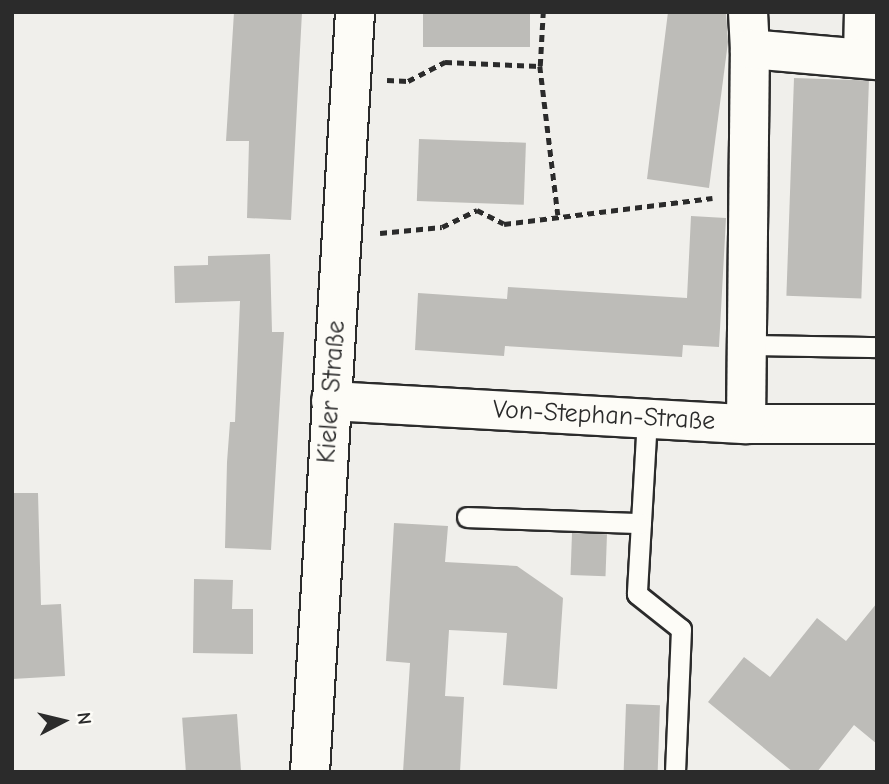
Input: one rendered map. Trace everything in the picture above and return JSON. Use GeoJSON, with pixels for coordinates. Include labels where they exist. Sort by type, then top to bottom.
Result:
{"type":"FeatureCollection","features":[{"type":"Feature","properties":{"kind":"street","name":"Kieler Straße"},"geometry":{"type":"LineString","coordinates":[[310,772],[355,12]]}},
{"type":"Feature","properties":{"kind":"street"},"geometry":{"type":"LineString","coordinates":[[746,424],[749,30],[870,59],[864,12]]}},
{"type":"Feature","properties":{"kind":"street","name":"Von-Stephan-Straße"},"geometry":{"type":"LineString","coordinates":[[331,401],[746,424],[877,424]]}},
{"type":"Feature","properties":{"kind":"lane"},"geometry":{"type":"LineString","coordinates":[[747,345],[874,347]]}},
{"type":"Feature","properties":{"kind":"lane"},"geometry":{"type":"LineString","coordinates":[[647,418],[637,594],[681,629],[675,772]]}},
{"type":"Feature","properties":{"kind":"lane"},"geometry":{"type":"LineString","coordinates":[[467,517],[642,523]]}},
{"type":"Feature","properties":{"kind":"path"},"geometry":{"type":"LineString","coordinates":[[543,12],[540,66],[558,215]]}},
{"type":"Feature","properties":{"kind":"path"},"geometry":{"type":"LineString","coordinates":[[352,78],[408,81],[445,62],[540,66]]}},
{"type":"Feature","properties":{"kind":"path"},"geometry":{"type":"LineString","coordinates":[[342,232],[395,233],[442,228],[477,210],[504,224],[558,215],[748,194]]}},
{"type":"Feature","properties":{"kind":"building"},"geometry":{"type":"Polygon","coordinates":[[[234,12],[302,12],[291,220],[247,218],[249,141],[226,141],[234,12]]]}},
{"type":"Feature","properties":{"kind":"building"},"geometry":{"type":"Polygon","coordinates":[[[423,12],[530,12],[530,47],[423,47],[423,12]]]}},
{"type":"Feature","properties":{"kind":"building"},"geometry":{"type":"Polygon","coordinates":[[[668,12],[726,12],[728,42],[709,188],[647,179],[668,12]]]}},
{"type":"Feature","properties":{"kind":"building"},"geometry":{"type":"Polygon","coordinates":[[[794,78],[869,81],[861,298],[786,296],[794,78]]]}},
{"type":"Feature","properties":{"kind":"building"},"geometry":{"type":"Polygon","coordinates":[[[419,139],[526,143],[524,205],[417,201],[419,139]]]}},
{"type":"Feature","properties":{"kind":"building"},"geometry":{"type":"Polygon","coordinates":[[[691,216],[726,218],[719,347],[683,345],[682,357],[505,346],[504,356],[415,350],[418,293],[507,299],[508,287],[687,298],[691,216]]]}},
{"type":"Feature","properties":{"kind":"building"},"geometry":{"type":"Polygon","coordinates":[[[270,254],[272,332],[284,332],[271,550],[225,548],[227,462],[230,422],[235,422],[240,301],[175,303],[174,266],[208,265],[208,256],[270,254]]]}},
{"type":"Feature","properties":{"kind":"building"},"geometry":{"type":"Polygon","coordinates":[[[12,493],[38,493],[41,605],[61,604],[65,676],[12,679],[12,493]]]}},
{"type":"Feature","properties":{"kind":"building"},"geometry":{"type":"Polygon","coordinates":[[[394,523],[448,526],[445,562],[517,566],[563,598],[557,689],[503,685],[507,633],[449,630],[445,696],[464,697],[460,772],[403,772],[410,663],[386,661],[394,523]]]}},
{"type":"Feature","properties":{"kind":"building"},"geometry":{"type":"Polygon","coordinates":[[[572,533],[607,534],[606,576],[571,575],[572,533]]]}},
{"type":"Feature","properties":{"kind":"building"},"geometry":{"type":"Polygon","coordinates":[[[194,579],[233,580],[232,609],[253,609],[253,654],[193,653],[194,579]]]}},
{"type":"Feature","properties":{"kind":"building"},"geometry":{"type":"Polygon","coordinates":[[[877,603],[877,744],[854,725],[817,772],[793,772],[708,702],[744,657],[770,677],[817,618],[846,641],[877,603]]]}},
{"type":"Feature","properties":{"kind":"building"},"geometry":{"type":"Polygon","coordinates":[[[626,704],[660,705],[658,772],[624,772],[626,704]]]}},
{"type":"Feature","properties":{"kind":"building"},"geometry":{"type":"Polygon","coordinates":[[[237,714],[241,772],[186,772],[182,718],[237,714]]]}}]}
